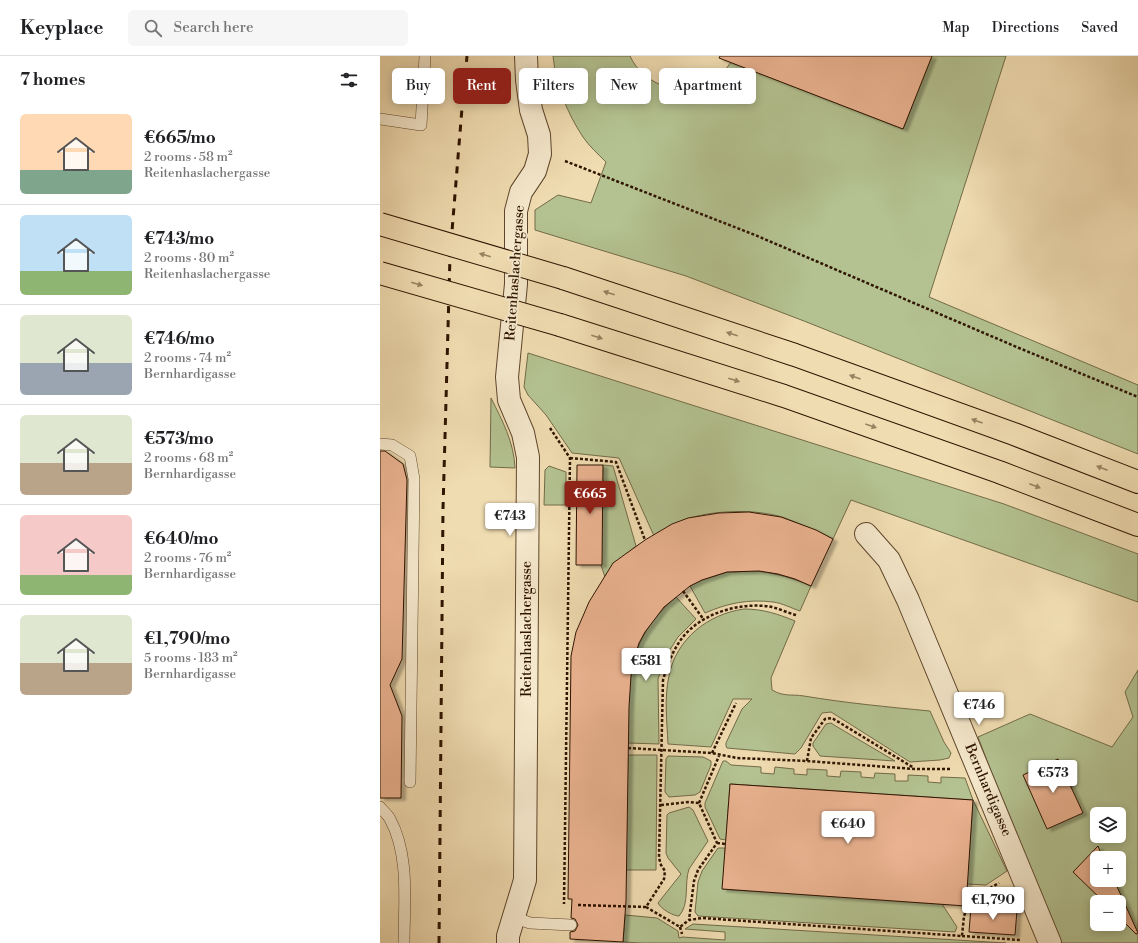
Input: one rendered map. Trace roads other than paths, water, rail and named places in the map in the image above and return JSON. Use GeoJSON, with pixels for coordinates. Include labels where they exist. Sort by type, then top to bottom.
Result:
{"type":"FeatureCollection","features":[{"type":"Feature","properties":{"kind":"main road"},"geometry":{"type":"LineString","coordinates":[[380,224],[563,278],[795,355],[1014,434],[1138,482]]}},
{"type":"Feature","properties":{"kind":"main road"},"geometry":{"type":"LineString","coordinates":[[380,273],[560,326],[784,396],[999,472],[1138,526]]}},
{"type":"Feature","properties":{"kind":"street","name":"Reitenhaslachergasse"},"geometry":{"type":"LineString","coordinates":[[508,943],[508,936],[524,880],[528,456],[523,433],[509,400],[507,377],[516,284],[516,211],[521,192],[535,171],[540,154],[539,135],[531,110],[527,80],[526,56]]}},
{"type":"Feature","properties":{"kind":"street","name":"Bernhardigasse"},"geometry":{"type":"LineString","coordinates":[[866,534],[889,560],[908,600],[1050,942]]}},
{"type":"Feature","properties":{"kind":"lane"},"geometry":{"type":"LineString","coordinates":[[380,119],[421,125],[425,56]]}},
{"type":"Feature","properties":{"kind":"lane"},"geometry":{"type":"LineString","coordinates":[[380,444],[392,445],[410,456],[414,479],[410,782]]}},
{"type":"Feature","properties":{"kind":"lane"},"geometry":{"type":"LineString","coordinates":[[380,807],[390,818],[400,845],[404,882],[404,943]]}},
{"type":"Feature","properties":{"kind":"lane"},"geometry":{"type":"LineString","coordinates":[[513,917],[530,923],[571,925]]}},
{"type":"Feature","properties":{"kind":"railway"},"geometry":{"type":"LineString","coordinates":[[439,943],[443,509],[450,256],[467,56]]}}]}
